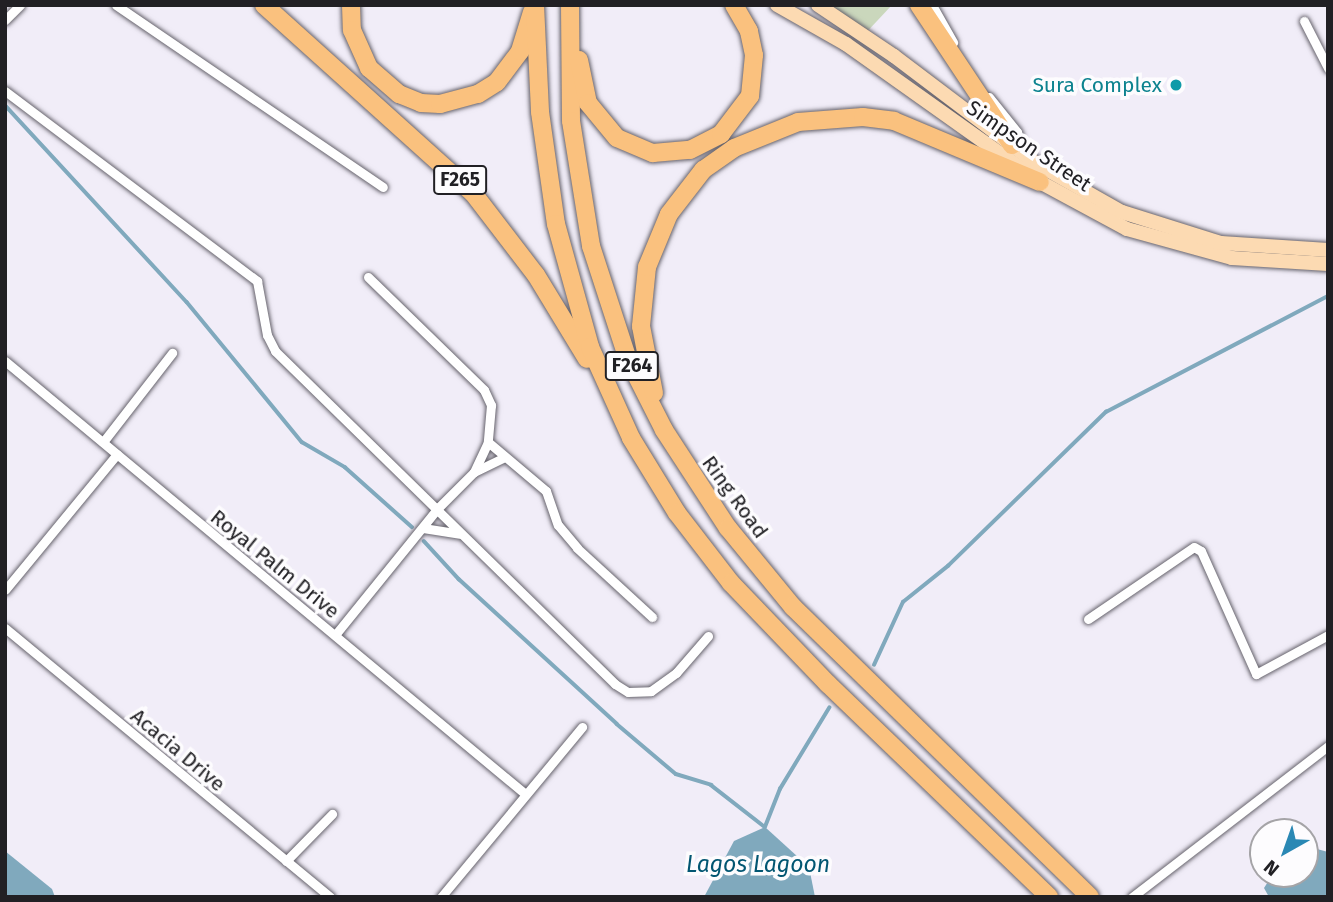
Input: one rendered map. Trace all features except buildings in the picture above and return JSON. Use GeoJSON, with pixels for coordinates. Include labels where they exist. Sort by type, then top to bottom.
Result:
{"type":"FeatureCollection","features":[{"type":"Feature","properties":{"kind":"highway","name":"F265"},"geometry":{"type":"LineString","coordinates":[[264,5],[443,163],[490,213],[537,275],[608,395]]}},
{"type":"Feature","properties":{"kind":"highway"},"geometry":{"type":"LineString","coordinates":[[351,5],[352,30],[369,68],[399,94],[421,103],[440,104],[470,97],[497,82],[520,51],[534,5]]}},
{"type":"Feature","properties":{"kind":"highway","name":"F264"},"geometry":{"type":"LineString","coordinates":[[534,5],[540,112],[556,224],[608,395],[700,546],[828,684],[1049,897]]}},
{"type":"Feature","properties":{"kind":"highway","name":"Ring Road"},"geometry":{"type":"LineString","coordinates":[[570,5],[571,121],[591,247],[627,357],[664,430],[705,498],[754,562],[874,688],[1090,897]]}},
{"type":"Feature","properties":{"kind":"highway"},"geometry":{"type":"LineString","coordinates":[[570,25],[578,43],[580,76],[588,103],[600,123],[636,148],[671,153],[705,144],[743,111],[754,83],[749,31],[734,5]]}},
{"type":"Feature","properties":{"kind":"highway"},"geometry":{"type":"LineString","coordinates":[[919,5],[1018,150]]}},
{"type":"Feature","properties":{"kind":"highway"},"geometry":{"type":"LineString","coordinates":[[664,430],[641,326],[647,267],[669,214],[703,170],[734,148],[798,122],[863,117],[914,128],[1040,182]]}},
{"type":"Feature","properties":{"kind":"main road","name":"Simpson Street"},"geometry":{"type":"LineString","coordinates":[[777,5],[882,68],[1040,182],[1095,214],[1164,242],[1232,258],[1328,264]]}},
{"type":"Feature","properties":{"kind":"main road"},"geometry":{"type":"LineString","coordinates":[[818,5],[894,56],[1018,150],[1122,212],[1173,231],[1221,243],[1328,250]]}},
{"type":"Feature","properties":{"kind":"street"},"geometry":{"type":"LineString","coordinates":[[5,20],[20,5]]}},
{"type":"Feature","properties":{"kind":"street"},"geometry":{"type":"LineString","coordinates":[[116,5],[383,187]]}},
{"type":"Feature","properties":{"kind":"street"},"geometry":{"type":"LineString","coordinates":[[932,5],[972,74],[1017,132],[1018,150]]}},
{"type":"Feature","properties":{"kind":"street"},"geometry":{"type":"LineString","coordinates":[[1304,21],[1328,68]]}},
{"type":"Feature","properties":{"kind":"street"},"geometry":{"type":"LineString","coordinates":[[5,91],[257,281],[267,335],[275,351],[438,508],[460,534],[628,692],[651,691],[676,673],[708,636]]}},
{"type":"Feature","properties":{"kind":"street"},"geometry":{"type":"LineString","coordinates":[[368,277],[484,390],[491,405],[488,442],[474,472]]}},
{"type":"Feature","properties":{"kind":"street"},"geometry":{"type":"LineString","coordinates":[[103,442],[172,353]]}},
{"type":"Feature","properties":{"kind":"street","name":"Royal Palm Drive"},"geometry":{"type":"LineString","coordinates":[[5,361],[524,793]]}},
{"type":"Feature","properties":{"kind":"street"},"geometry":{"type":"LineString","coordinates":[[488,442],[503,458],[546,491],[558,525],[577,548],[652,617]]}},
{"type":"Feature","properties":{"kind":"street"},"geometry":{"type":"LineString","coordinates":[[5,590],[117,454]]}},
{"type":"Feature","properties":{"kind":"street"},"geometry":{"type":"LineString","coordinates":[[335,635],[438,508],[474,472],[503,458]]}},
{"type":"Feature","properties":{"kind":"street"},"geometry":{"type":"LineString","coordinates":[[423,527],[460,534]]}},
{"type":"Feature","properties":{"kind":"street"},"geometry":{"type":"LineString","coordinates":[[1088,619],[1198,548],[1256,674],[1328,635]]}},
{"type":"Feature","properties":{"kind":"street","name":"Acacia Drive"},"geometry":{"type":"LineString","coordinates":[[5,628],[330,897]]}},
{"type":"Feature","properties":{"kind":"street"},"geometry":{"type":"LineString","coordinates":[[441,897],[524,793],[582,727]]}},
{"type":"Feature","properties":{"kind":"street"},"geometry":{"type":"LineString","coordinates":[[1132,897],[1328,746]]}},
{"type":"Feature","properties":{"kind":"street"},"geometry":{"type":"LineString","coordinates":[[286,861],[332,814]]}},
{"type":"Feature","properties":{"kind":"green space"},"geometry":{"type":"Polygon","coordinates":[[[824,5],[892,5],[862,37],[824,5]]]}},
{"type":"Feature","properties":{"kind":"water","name":"Lagos Lagoon"},"geometry":{"type":"Polygon","coordinates":[[[765,827],[809,867],[815,897],[704,897],[734,841],[765,827]]]}},
{"type":"Feature","properties":{"kind":"water"},"geometry":{"type":"Polygon","coordinates":[[[1319,850],[1328,852],[1328,897],[1269,897],[1264,888],[1319,888],[1319,850]]]}},
{"type":"Feature","properties":{"kind":"water"},"geometry":{"type":"Polygon","coordinates":[[[5,851],[52,889],[55,897],[5,897],[5,851]]]}},
{"type":"Feature","properties":{"kind":"waterway"},"geometry":{"type":"LineString","coordinates":[[5,105],[187,302],[302,442],[345,467],[412,527]]}},
{"type":"Feature","properties":{"kind":"waterway"},"geometry":{"type":"LineString","coordinates":[[874,665],[903,602],[948,566],[1106,412],[1328,296]]}},
{"type":"Feature","properties":{"kind":"waterway"},"geometry":{"type":"LineString","coordinates":[[424,541],[459,579],[617,724],[676,774],[711,785],[765,827],[780,789],[829,708]]}},
{"type":"Feature","properties":{"kind":"place","name":"Sura Complex"},"geometry":{"type":"Point","coordinates":[1176,85]}}]}
